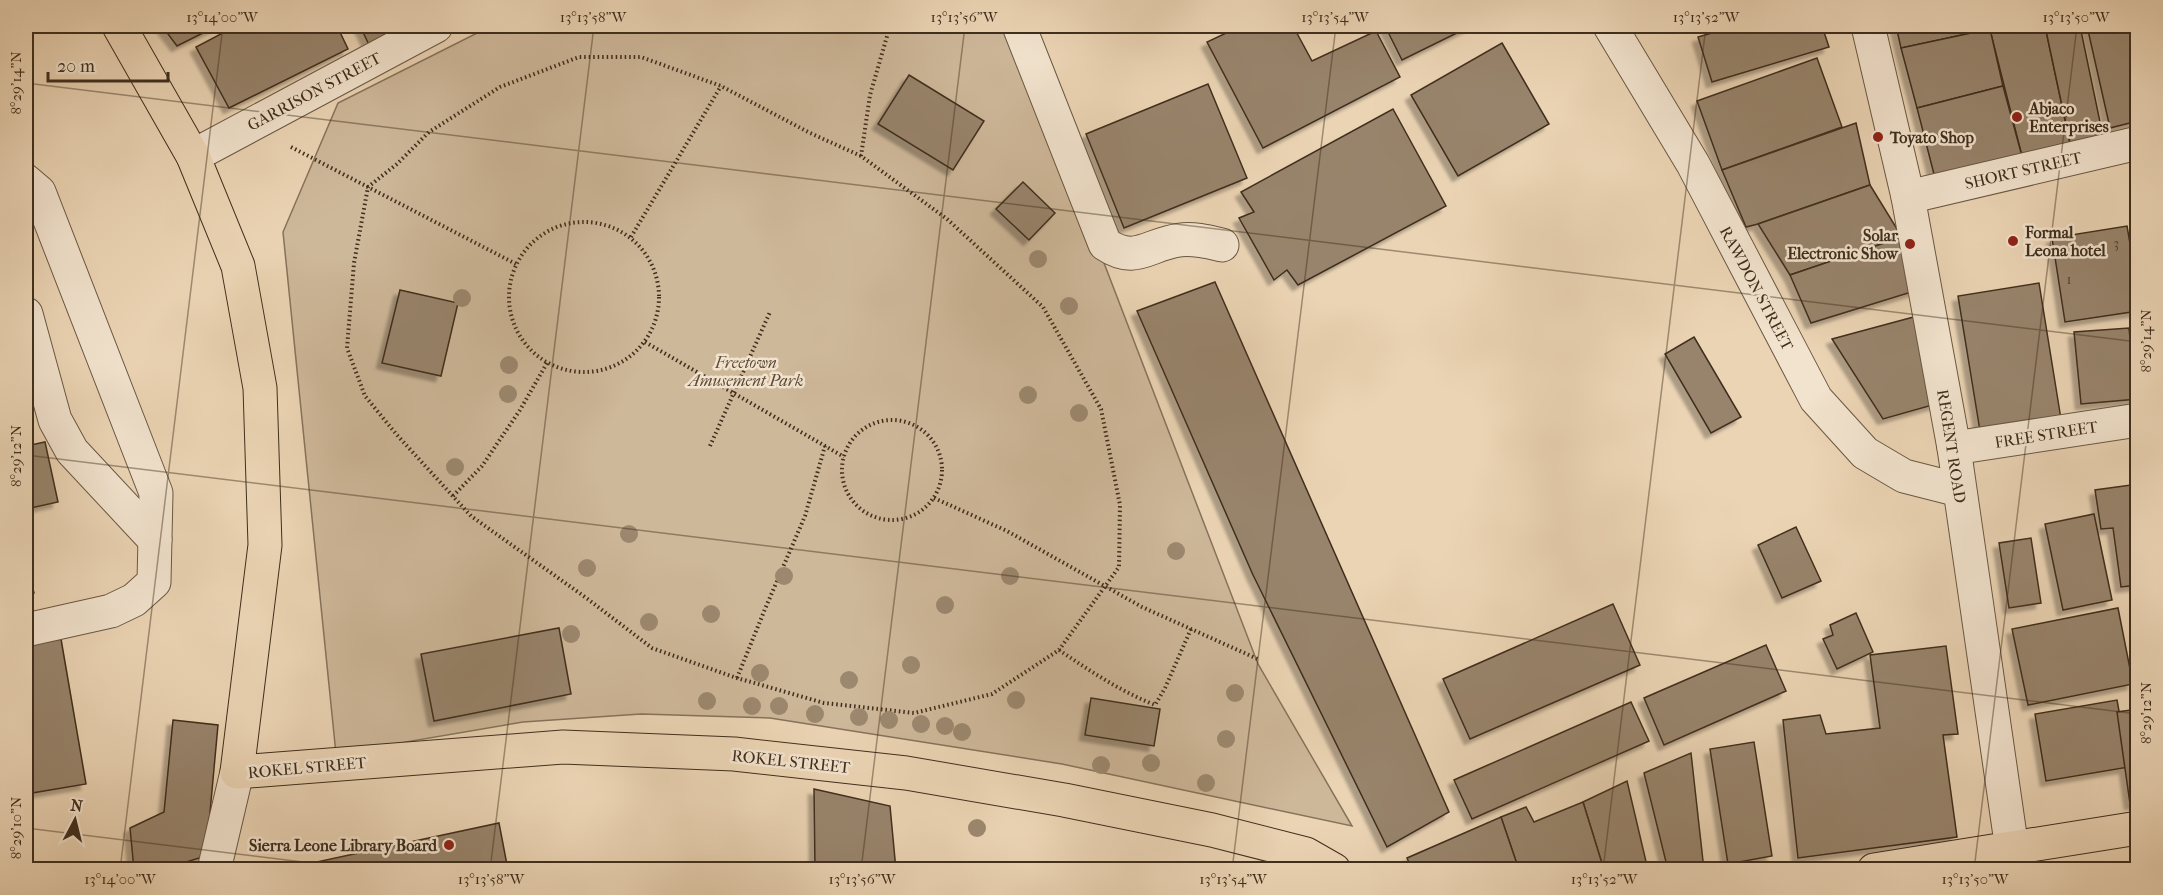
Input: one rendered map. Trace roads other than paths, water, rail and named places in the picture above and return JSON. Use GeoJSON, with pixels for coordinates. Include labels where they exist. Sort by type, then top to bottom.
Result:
{"type":"FeatureCollection","features":[{"type":"Feature","properties":{"kind":"main road"},"geometry":{"type":"LineString","coordinates":[[119,26],[193,156],[238,266],[260,388],[265,544],[237,772]]}},
{"type":"Feature","properties":{"kind":"main road","name":"ROKEL STREET"},"geometry":{"type":"LineString","coordinates":[[237,772],[563,747],[734,754],[906,773],[1064,800],[1212,830],[1295,851],[1306,854],[1334,870]]}},
{"type":"Feature","properties":{"kind":"main road"},"geometry":{"type":"LineString","coordinates":[[1874,870],[2013,858],[2138,828]]}},
{"type":"Feature","properties":{"kind":"street","name":"GARRISON STREET"},"geometry":{"type":"LineString","coordinates":[[193,156],[436,26]]}},
{"type":"Feature","properties":{"kind":"street"},"geometry":{"type":"LineString","coordinates":[[1019,26],[1105,244],[1119,253],[1136,254],[1165,243],[1183,240],[1200,240],[1222,245]]}},
{"type":"Feature","properties":{"kind":"street","name":"RAWDON STREET"},"geometry":{"type":"LineString","coordinates":[[1610,26],[1693,164],[1816,399],[1865,453],[1904,476],[1959,490]]}},
{"type":"Feature","properties":{"kind":"street","name":"REGENT ROAD"},"geometry":{"type":"LineString","coordinates":[[1868,26],[1908,197],[1954,448],[2013,858]]}},
{"type":"Feature","properties":{"kind":"street","name":"SHORT STREET"},"geometry":{"type":"LineString","coordinates":[[1908,197],[2138,143]]}},
{"type":"Feature","properties":{"kind":"street"},"geometry":{"type":"LineString","coordinates":[[26,181],[39,192],[156,493],[154,582],[134,600],[111,611],[26,630]]}},
{"type":"Feature","properties":{"kind":"street"},"geometry":{"type":"LineString","coordinates":[[26,314],[56,420],[72,451],[155,540]]}},
{"type":"Feature","properties":{"kind":"street","name":"FREE STREET"},"geometry":{"type":"LineString","coordinates":[[1954,448],[2138,420]]}},
{"type":"Feature","properties":{"kind":"street"},"geometry":{"type":"LineString","coordinates":[[214,870],[237,772]]}},
{"type":"Feature","properties":{"kind":"place","name":"Abjaco Enterprises"},"geometry":{"type":"Point","coordinates":[2017,117]}},
{"type":"Feature","properties":{"kind":"place","name":"Toyato Shop"},"geometry":{"type":"Point","coordinates":[1878,137]}},
{"type":"Feature","properties":{"kind":"place","name":"Formal Leona hotel"},"geometry":{"type":"Point","coordinates":[2013,241]}},
{"type":"Feature","properties":{"kind":"place","name":"Solar Electronic Show"},"geometry":{"type":"Point","coordinates":[1910,244]}},
{"type":"Feature","properties":{"kind":"place","name":"Sierra Leone Library Board"},"geometry":{"type":"Point","coordinates":[449,845]}},
{"type":"Feature","properties":{"kind":"park label","name":"Freetown Amusement Park"},"geometry":{"type":"Point","coordinates":[746,371]}}]}
